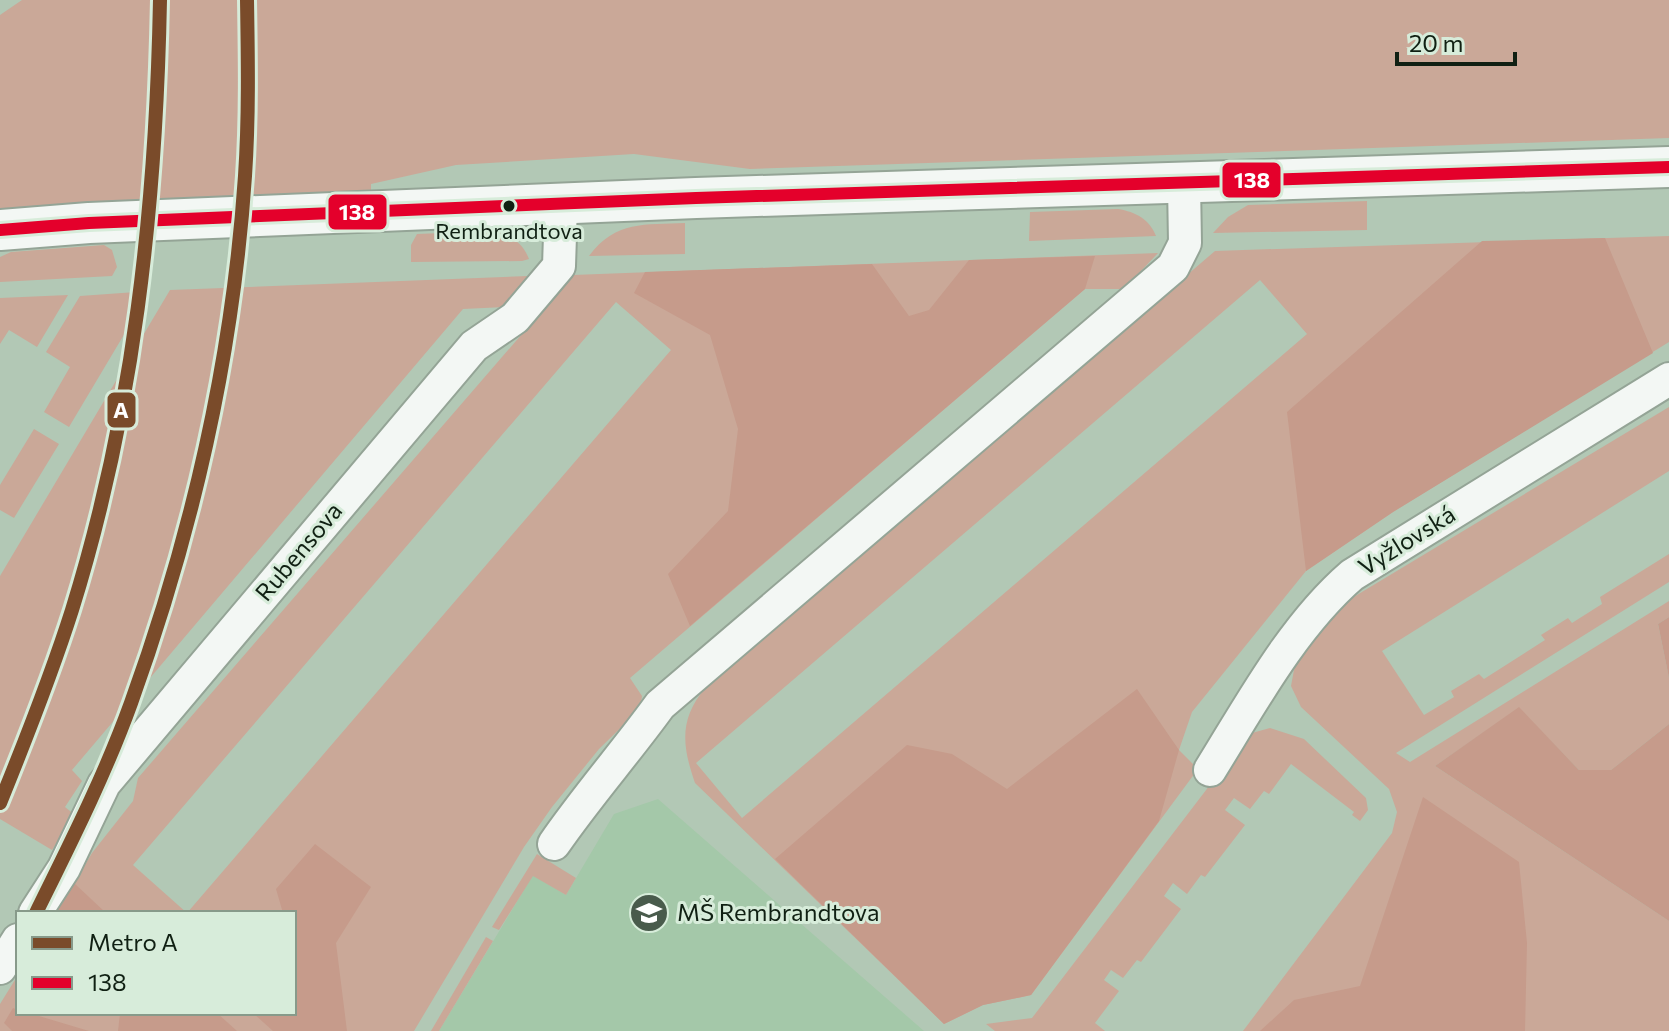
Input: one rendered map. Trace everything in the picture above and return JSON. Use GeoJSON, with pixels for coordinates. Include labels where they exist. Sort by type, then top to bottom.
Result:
{"type":"FeatureCollection","features":[{"type":"Feature","properties":{"kind":"street"},"geometry":{"type":"LineString","coordinates":[[0,230],[89,223],[561,205],[1669,167]]}},
{"type":"Feature","properties":{"kind":"street"},"geometry":{"type":"LineString","coordinates":[[554,844],[660,705],[1173,267],[1185,243],[1184,184]]}},
{"type":"Feature","properties":{"kind":"street","name":"Rubensova"},"geometry":{"type":"LineString","coordinates":[[36,911],[64,868],[104,784],[474,346],[515,318],[559,266],[561,205]]}},
{"type":"Feature","properties":{"kind":"street","name":"Vyžlovská"},"geometry":{"type":"LineString","coordinates":[[1210,770],[1263,684],[1329,595],[1352,575],[1669,379]]}},
{"type":"Feature","properties":{"kind":"street"},"geometry":{"type":"LineString","coordinates":[[0,968],[16,943]]}},
{"type":"Feature","properties":{"kind":"shaded area"},"geometry":{"type":"Polygon","coordinates":[[[22,0],[1669,0],[1669,138],[750,169],[634,154],[456,165],[371,184],[371,190],[0,210],[0,15],[22,0]]]}},
{"type":"Feature","properties":{"kind":"shaded area"},"geometry":{"type":"Polygon","coordinates":[[[1367,201],[1367,230],[1213,233],[1228,217],[1248,205],[1367,201]]]}},
{"type":"Feature","properties":{"kind":"shaded area"},"geometry":{"type":"Polygon","coordinates":[[[1118,209],[1141,217],[1156,236],[1029,241],[1030,212],[1118,209]]]}},
{"type":"Feature","properties":{"kind":"shaded area"},"geometry":{"type":"Polygon","coordinates":[[[685,223],[685,254],[589,256],[599,244],[621,230],[644,225],[685,223]]]}},
{"type":"Feature","properties":{"kind":"shaded area"},"geometry":{"type":"Polygon","coordinates":[[[491,231],[514,239],[529,259],[411,262],[411,245],[417,234],[491,231]]]}},
{"type":"Feature","properties":{"kind":"shaded area"},"geometry":{"type":"Polygon","coordinates":[[[1669,236],[1669,342],[1393,512],[1306,571],[1192,712],[1179,750],[1198,769],[1031,995],[983,1005],[944,1024],[695,783],[687,757],[687,722],[705,688],[1215,251],[1669,236]],[[1260,280],[696,763],[742,818],[1307,334],[1260,280]]]}},
{"type":"Feature","properties":{"kind":"shaded area"},"geometry":{"type":"Polygon","coordinates":[[[1605,238],[1653,353],[1393,512],[1306,571],[1287,412],[1482,241],[1605,238]]]}},
{"type":"Feature","properties":{"kind":"shaded area"},"geometry":{"type":"Polygon","coordinates":[[[104,245],[112,250],[117,267],[112,276],[0,282],[0,257],[11,252],[104,245]]]}},
{"type":"Feature","properties":{"kind":"shaded area"},"geometry":{"type":"Polygon","coordinates":[[[1158,253],[1124,289],[1085,289],[630,678],[642,696],[640,709],[599,749],[552,807],[524,847],[414,1031],[0,1031],[0,1004],[16,978],[16,1015],[296,1015],[296,911],[189,911],[671,350],[616,302],[133,865],[185,911],[57,911],[92,853],[133,801],[138,778],[573,275],[1158,253]]]}},
{"type":"Feature","properties":{"kind":"shaded area"},"geometry":{"type":"Polygon","coordinates":[[[1095,256],[1085,289],[690,626],[668,574],[728,511],[738,429],[710,335],[634,293],[645,272],[872,264],[909,316],[929,310],[969,260],[1095,256]]]}},
{"type":"Feature","properties":{"kind":"shaded area"},"geometry":{"type":"Polygon","coordinates":[[[528,276],[528,282],[505,307],[463,309],[72,770],[82,781],[65,807],[75,815],[52,850],[0,819],[0,576],[170,290],[528,276]]]}},
{"type":"Feature","properties":{"kind":"shaded area"},"geometry":{"type":"Polygon","coordinates":[[[150,291],[69,427],[44,412],[70,367],[46,352],[80,296],[150,291]]]}},
{"type":"Feature","properties":{"kind":"shaded area"},"geometry":{"type":"Polygon","coordinates":[[[68,295],[37,347],[9,330],[0,344],[0,298],[68,295]]]}},
{"type":"Feature","properties":{"kind":"shaded area"},"geometry":{"type":"Polygon","coordinates":[[[1669,407],[1669,471],[1382,651],[1424,715],[1454,697],[1451,691],[1479,674],[1484,679],[1545,640],[1541,635],[1568,618],[1572,623],[1602,604],[1600,597],[1669,554],[1669,582],[1396,753],[1410,762],[1669,601],[1669,617],[1658,624],[1669,678],[1669,724],[1611,770],[1579,770],[1519,708],[1435,766],[1669,921],[1669,1031],[1243,1031],[1392,833],[1397,812],[1389,789],[1301,707],[1291,686],[1294,670],[1306,644],[1342,604],[1669,407]]]}},
{"type":"Feature","properties":{"kind":"shaded area"},"geometry":{"type":"Polygon","coordinates":[[[34,429],[59,444],[14,518],[0,510],[0,485],[34,429]]]}},
{"type":"Feature","properties":{"kind":"shaded area"},"geometry":{"type":"Polygon","coordinates":[[[1669,617],[1669,678],[1658,624],[1669,617]]]}},
{"type":"Feature","properties":{"kind":"shaded area"},"geometry":{"type":"Polygon","coordinates":[[[1137,689],[1179,750],[1159,821],[1031,995],[983,1005],[944,1024],[775,859],[907,745],[952,754],[1007,789],[1137,689]]]}},
{"type":"Feature","properties":{"kind":"shaded area"},"geometry":{"type":"Polygon","coordinates":[[[1519,707],[1579,770],[1611,770],[1669,724],[1669,921],[1435,766],[1519,707]]]}},
{"type":"Feature","properties":{"kind":"shaded area"},"geometry":{"type":"Polygon","coordinates":[[[1270,728],[1304,739],[1366,798],[1368,810],[1360,821],[1352,815],[1354,812],[1291,764],[1269,794],[1264,791],[1250,809],[1234,798],[1225,810],[1245,825],[1205,877],[1201,875],[1187,894],[1173,883],[1164,896],[1181,909],[1141,962],[1137,960],[1123,978],[1111,970],[1104,980],[1119,991],[1095,1023],[1105,1031],[995,1031],[986,1024],[1032,1018],[1245,739],[1252,733],[1270,728]]]}},
{"type":"Feature","properties":{"kind":"shaded area"},"geometry":{"type":"Polygon","coordinates":[[[1423,797],[1519,862],[1527,943],[1525,1031],[1260,1031],[1294,1000],[1360,986],[1423,797]]]}},
{"type":"Feature","properties":{"kind":"shaded area","name":"MŠ Rembrandtova"},"geometry":{"type":"Polygon","coordinates":[[[658,799],[924,1031],[439,1031],[533,875],[566,895],[614,814],[658,799]]]}},
{"type":"Feature","properties":{"kind":"shaded area"},"geometry":{"type":"Polygon","coordinates":[[[315,844],[371,887],[336,943],[347,1031],[273,1031],[255,1015],[296,1015],[296,911],[282,911],[276,889],[315,844]]]}},
{"type":"Feature","properties":{"kind":"shaded area"},"geometry":{"type":"Polygon","coordinates":[[[537,854],[576,878],[566,895],[533,876],[499,930],[492,927],[537,854]]]}},
{"type":"Feature","properties":{"kind":"shaded area"},"geometry":{"type":"Polygon","coordinates":[[[74,883],[104,911],[57,911],[74,883]]]}},
{"type":"Feature","properties":{"kind":"shaded area"},"geometry":{"type":"Polygon","coordinates":[[[486,937],[493,941],[439,1031],[431,1031],[486,937]]]}},
{"type":"Feature","properties":{"kind":"shaded area"},"geometry":{"type":"Polygon","coordinates":[[[13,1008],[16,1015],[36,1015],[89,1031],[12,1031],[4,1023],[13,1008]]]}},
{"type":"Feature","properties":{"kind":"shaded area"},"geometry":{"type":"Polygon","coordinates":[[[120,1015],[219,1015],[237,1031],[118,1031],[120,1015]]]}},
{"type":"Feature","properties":{"kind":"metro line","name":"A"},"geometry":{"type":"LineString","coordinates":[[0,803],[72,610],[111,460],[126,384],[147,232],[160,0]]}},
{"type":"Feature","properties":{"kind":"metro line","name":"A"},"geometry":{"type":"LineString","coordinates":[[37,911],[121,730],[153,639],[191,509],[220,377],[239,243],[247,132],[247,0]]}},
{"type":"Feature","properties":{"kind":"transit line","name":"138"},"geometry":{"type":"LineString","coordinates":[[0,230],[89,223],[696,198],[1669,167]]}},
{"type":"Feature","properties":{"kind":"place","name":"Rembrandtova"},"geometry":{"type":"Point","coordinates":[509,206]}},
{"type":"Feature","properties":{"kind":"place","name":"MŠ Rembrandtova"},"geometry":{"type":"Point","coordinates":[649,913]}}]}
